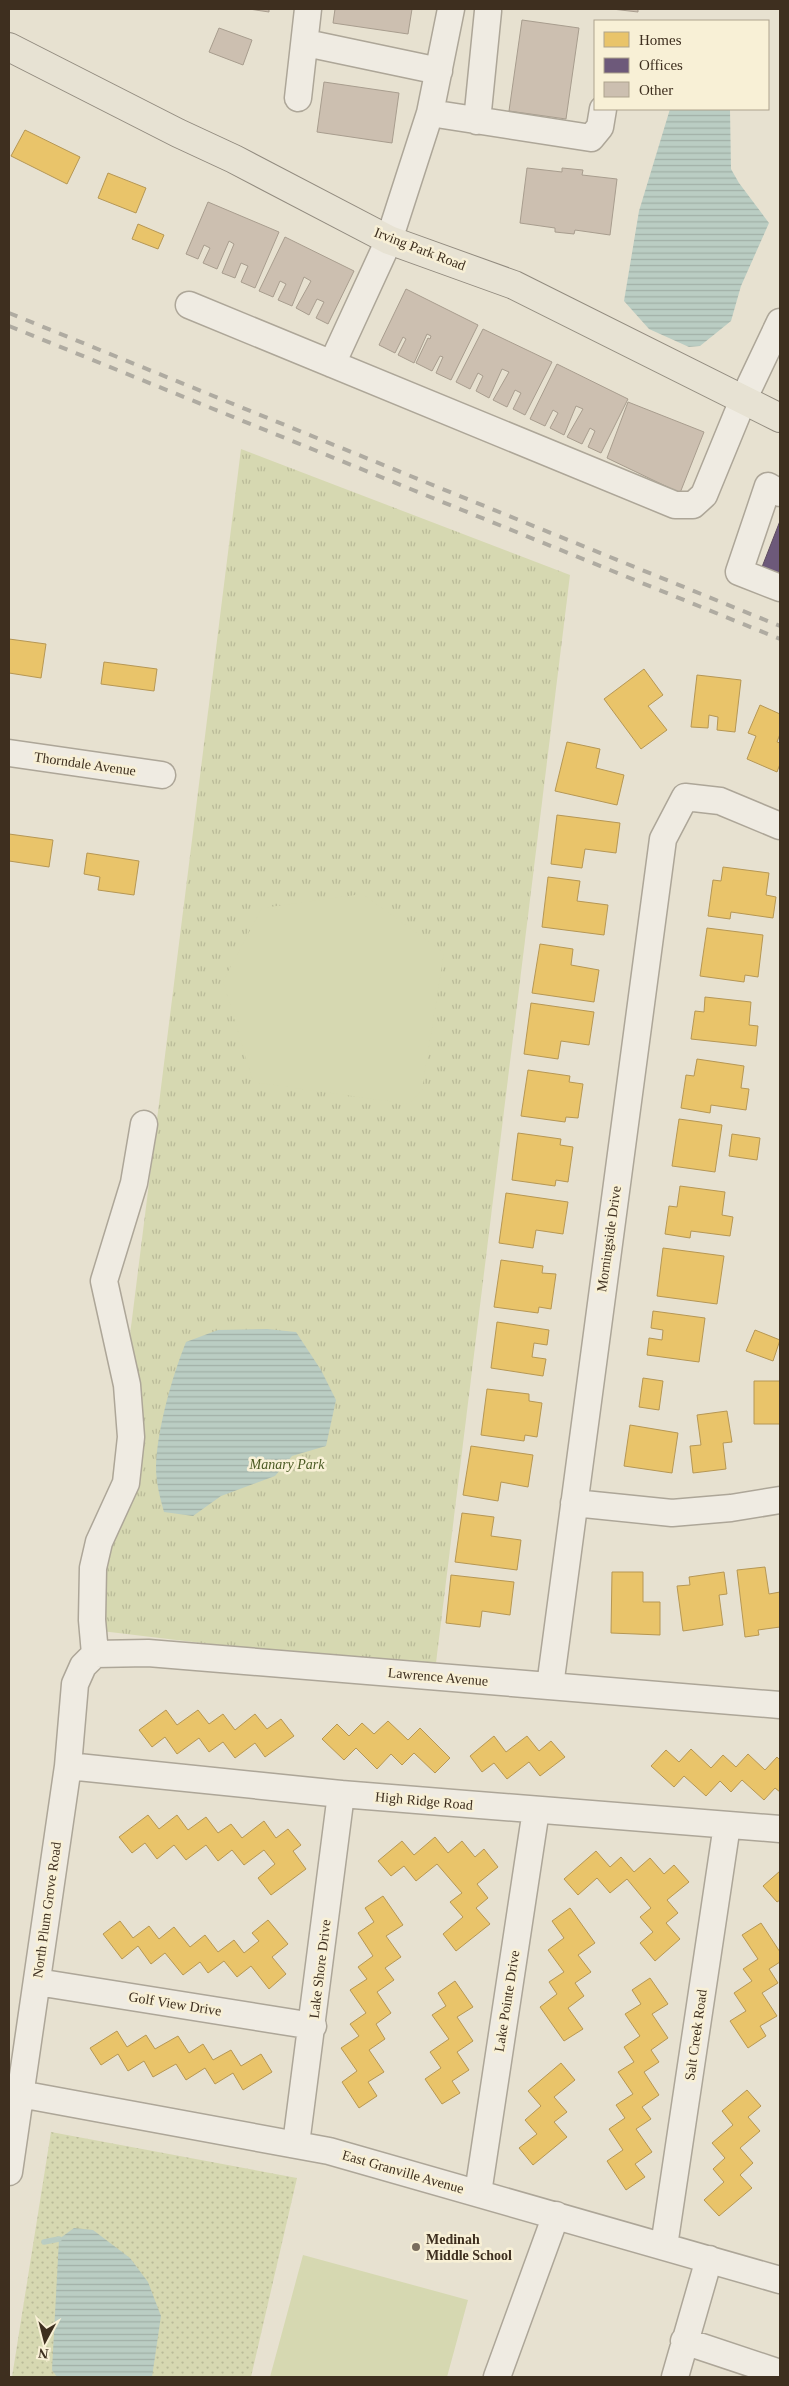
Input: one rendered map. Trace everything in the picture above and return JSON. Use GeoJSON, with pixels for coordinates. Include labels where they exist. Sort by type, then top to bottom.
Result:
{"type":"FeatureCollection","features":[{"type":"Feature","properties":{"kind":"main road","name":"Irving Park Road"},"geometry":{"type":"LineString","coordinates":[[9,47],[178,134],[234,159],[389,240],[514,285],[780,418]]}},
{"type":"Feature","properties":{"kind":"street"},"geometry":{"type":"LineString","coordinates":[[298,98],[306,43],[308,9]]}},
{"type":"Feature","properties":{"kind":"street"},"geometry":{"type":"LineString","coordinates":[[332,364],[389,240],[430,113],[451,9]]}},
{"type":"Feature","properties":{"kind":"street"},"geometry":{"type":"LineString","coordinates":[[478,121],[488,10]]}},
{"type":"Feature","properties":{"kind":"street"},"geometry":{"type":"LineString","coordinates":[[306,43],[439,71]]}},
{"type":"Feature","properties":{"kind":"street"},"geometry":{"type":"LineString","coordinates":[[430,113],[591,138],[600,127],[603,110]]}},
{"type":"Feature","properties":{"kind":"street"},"geometry":{"type":"LineString","coordinates":[[189,305],[675,505],[693,505],[704,495],[743,400],[779,327]]}},
{"type":"Feature","properties":{"kind":"street"},"geometry":{"type":"LineString","coordinates":[[780,493],[768,486],[740,572],[780,588]]}},
{"type":"Feature","properties":{"kind":"street","name":"Thorndale Avenue"},"geometry":{"type":"LineString","coordinates":[[9,754],[162,775]]}},
{"type":"Feature","properties":{"kind":"street","name":"Morningside Drive"},"geometry":{"type":"LineString","coordinates":[[550,1686],[663,839],[685,797],[720,801],[780,826]]}},
{"type":"Feature","properties":{"kind":"street"},"geometry":{"type":"LineString","coordinates":[[95,1654],[92,1620],[93,1568],[99,1542],[126,1482],[132,1437],[127,1386],[104,1281],[134,1183],[144,1124]]}},
{"type":"Feature","properties":{"kind":"street"},"geometry":{"type":"LineString","coordinates":[[574,1503],[672,1513],[731,1508],[780,1500]]}},
{"type":"Feature","properties":{"kind":"street","name":"Lawrence Avenue"},"geometry":{"type":"LineString","coordinates":[[95,1654],[148,1653],[780,1705]]}},
{"type":"Feature","properties":{"kind":"street","name":"North Plum Grove Road"},"geometry":{"type":"LineString","coordinates":[[9,2172],[68,1766],[75,1684],[84,1666],[95,1654]]}},
{"type":"Feature","properties":{"kind":"street","name":"High Ridge Road"},"geometry":{"type":"LineString","coordinates":[[68,1766],[341,1794],[780,1829]]}},
{"type":"Feature","properties":{"kind":"street","name":"Lake Shore Drive"},"geometry":{"type":"LineString","coordinates":[[296,2144],[313,2026],[341,1794]]}},
{"type":"Feature","properties":{"kind":"street","name":"Lake Pointe Drive"},"geometry":{"type":"LineString","coordinates":[[478,2193],[536,1810]]}},
{"type":"Feature","properties":{"kind":"street","name":"Salt Creek Road"},"geometry":{"type":"LineString","coordinates":[[664,2246],[727,1825]]}},
{"type":"Feature","properties":{"kind":"street","name":"Golf View Drive"},"geometry":{"type":"LineString","coordinates":[[37,1982],[313,2026]]}},
{"type":"Feature","properties":{"kind":"street","name":"East Granville Avenue"},"geometry":{"type":"LineString","coordinates":[[20,2094],[296,2144],[478,2193],[780,2280]]}},
{"type":"Feature","properties":{"kind":"street"},"geometry":{"type":"LineString","coordinates":[[497,2377],[556,2215]]}},
{"type":"Feature","properties":{"kind":"street"},"geometry":{"type":"LineString","coordinates":[[675,2377],[709,2259]]}},
{"type":"Feature","properties":{"kind":"street"},"geometry":{"type":"LineString","coordinates":[[684,2341],[780,2373]]}},
{"type":"Feature","properties":{"kind":"green space","name":"Manary Park"},"geometry":{"type":"Polygon","coordinates":[[[241,449],[570,575],[435,1671],[93,1630],[241,449]]]}},
{"type":"Feature","properties":{"kind":"green space"},"geometry":{"type":"Polygon","coordinates":[[[363,894],[444,953],[422,1090],[409,1104],[253,1082],[223,981],[262,908],[363,894]]]}},
{"type":"Feature","properties":{"kind":"green space"},"geometry":{"type":"Polygon","coordinates":[[[51,2132],[297,2178],[251,2377],[12,2377],[51,2132]]]}},
{"type":"Feature","properties":{"kind":"green space"},"geometry":{"type":"Polygon","coordinates":[[[303,2255],[468,2300],[447,2377],[270,2377],[303,2255]]]}},
{"type":"Feature","properties":{"kind":"shaded area"},"geometry":{"type":"Polygon","coordinates":[[[670,110],[730,110],[731,169],[739,183],[769,223],[741,286],[731,321],[700,346],[689,347],[649,329],[624,301],[639,211],[670,110]]]}},
{"type":"Feature","properties":{"kind":"shaded area"},"geometry":{"type":"Polygon","coordinates":[[[267,1329],[296,1332],[321,1370],[336,1400],[326,1446],[292,1456],[275,1476],[221,1496],[193,1516],[164,1512],[158,1490],[156,1467],[159,1436],[166,1403],[186,1342],[218,1330],[267,1329]]]}},
{"type":"Feature","properties":{"kind":"shaded area"},"geometry":{"type":"Polygon","coordinates":[[[74,2228],[93,2230],[130,2258],[148,2282],[161,2316],[152,2377],[57,2377],[52,2370],[59,2239],[74,2228]]]}},
{"type":"Feature","properties":{"kind":"building: Homes"},"geometry":{"type":"Polygon","coordinates":[[[25,130],[80,157],[67,184],[11,156],[25,130]]]}},
{"type":"Feature","properties":{"kind":"building: Homes"},"geometry":{"type":"Polygon","coordinates":[[[108,173],[146,188],[136,213],[98,198],[108,173]]]}},
{"type":"Feature","properties":{"kind":"building: Homes"},"geometry":{"type":"Polygon","coordinates":[[[138,224],[164,235],[158,249],[132,239],[138,224]]]}},
{"type":"Feature","properties":{"kind":"building: Homes"},"geometry":{"type":"Polygon","coordinates":[[[9,639],[46,644],[41,678],[9,673],[9,639]]]}},
{"type":"Feature","properties":{"kind":"building: Homes"},"geometry":{"type":"Polygon","coordinates":[[[104,662],[157,669],[154,691],[101,684],[104,662]]]}},
{"type":"Feature","properties":{"kind":"building: Homes"},"geometry":{"type":"Polygon","coordinates":[[[644,669],[663,695],[648,706],[667,730],[641,749],[604,699],[644,669]]]}},
{"type":"Feature","properties":{"kind":"building: Homes"},"geometry":{"type":"Polygon","coordinates":[[[697,675],[741,680],[735,732],[717,730],[718,717],[709,715],[708,728],[691,727],[697,675]]]}},
{"type":"Feature","properties":{"kind":"building: Homes"},"geometry":{"type":"Polygon","coordinates":[[[760,705],[780,714],[780,734],[777,742],[780,743],[780,764],[777,772],[747,759],[756,736],[748,733],[760,705]]]}},
{"type":"Feature","properties":{"kind":"building: Homes"},"geometry":{"type":"Polygon","coordinates":[[[567,742],[600,749],[596,768],[624,775],[617,805],[555,791],[567,742]]]}},
{"type":"Feature","properties":{"kind":"building: Homes"},"geometry":{"type":"Polygon","coordinates":[[[557,815],[620,823],[616,853],[585,849],[582,868],[551,864],[557,815]]]}},
{"type":"Feature","properties":{"kind":"building: Homes"},"geometry":{"type":"Polygon","coordinates":[[[9,834],[53,840],[49,867],[9,861],[9,834]]]}},
{"type":"Feature","properties":{"kind":"building: Homes"},"geometry":{"type":"Polygon","coordinates":[[[87,853],[139,861],[134,895],[98,890],[100,877],[84,874],[87,853]]]}},
{"type":"Feature","properties":{"kind":"building: Homes"},"geometry":{"type":"Polygon","coordinates":[[[723,867],[769,873],[766,895],[776,897],[773,918],[731,912],[730,919],[708,916],[713,880],[721,881],[723,867]]]}},
{"type":"Feature","properties":{"kind":"building: Homes"},"geometry":{"type":"Polygon","coordinates":[[[548,877],[580,881],[577,901],[608,905],[604,935],[542,927],[548,877]]]}},
{"type":"Feature","properties":{"kind":"building: Homes"},"geometry":{"type":"Polygon","coordinates":[[[707,928],[763,935],[758,977],[745,975],[744,982],[700,976],[707,928]]]}},
{"type":"Feature","properties":{"kind":"building: Homes"},"geometry":{"type":"Polygon","coordinates":[[[540,944],[573,949],[571,965],[599,970],[594,1002],[532,993],[540,944]]]}},
{"type":"Feature","properties":{"kind":"building: Homes"},"geometry":{"type":"Polygon","coordinates":[[[705,997],[751,1002],[749,1025],[758,1026],[756,1046],[691,1039],[695,1011],[704,1012],[705,997]]]}},
{"type":"Feature","properties":{"kind":"building: Homes"},"geometry":{"type":"Polygon","coordinates":[[[531,1003],[594,1012],[589,1045],[561,1041],[558,1059],[524,1054],[531,1003]]]}},
{"type":"Feature","properties":{"kind":"building: Homes"},"geometry":{"type":"Polygon","coordinates":[[[697,1059],[744,1066],[741,1088],[749,1089],[746,1110],[711,1105],[710,1113],[681,1108],[686,1075],[694,1076],[697,1059]]]}},
{"type":"Feature","properties":{"kind":"building: Homes"},"geometry":{"type":"Polygon","coordinates":[[[528,1070],[570,1076],[569,1082],[583,1084],[578,1118],[566,1117],[565,1122],[521,1116],[528,1070]]]}},
{"type":"Feature","properties":{"kind":"building: Homes"},"geometry":{"type":"Polygon","coordinates":[[[679,1119],[722,1125],[715,1172],[672,1166],[679,1119]]]}},
{"type":"Feature","properties":{"kind":"building: Homes"},"geometry":{"type":"Polygon","coordinates":[[[518,1133],[561,1139],[560,1145],[573,1147],[568,1182],[556,1180],[555,1186],[512,1180],[518,1133]]]}},
{"type":"Feature","properties":{"kind":"building: Homes"},"geometry":{"type":"Polygon","coordinates":[[[732,1134],[760,1138],[757,1160],[729,1156],[732,1134]]]}},
{"type":"Feature","properties":{"kind":"building: Homes"},"geometry":{"type":"Polygon","coordinates":[[[680,1186],[725,1192],[722,1215],[733,1217],[730,1236],[691,1231],[690,1238],[665,1234],[669,1206],[677,1207],[680,1186]]]}},
{"type":"Feature","properties":{"kind":"building: Homes"},"geometry":{"type":"Polygon","coordinates":[[[506,1193],[568,1202],[563,1234],[536,1230],[533,1248],[499,1243],[506,1193]]]}},
{"type":"Feature","properties":{"kind":"building: Homes"},"geometry":{"type":"Polygon","coordinates":[[[663,1248],[724,1256],[717,1304],[657,1296],[663,1248]]]}},
{"type":"Feature","properties":{"kind":"building: Homes"},"geometry":{"type":"Polygon","coordinates":[[[501,1260],[543,1266],[542,1273],[556,1274],[551,1309],[539,1307],[538,1313],[494,1307],[501,1260]]]}},
{"type":"Feature","properties":{"kind":"building: Homes"},"geometry":{"type":"Polygon","coordinates":[[[653,1311],[705,1318],[699,1362],[647,1355],[649,1338],[662,1340],[663,1330],[651,1328],[653,1311]]]}},
{"type":"Feature","properties":{"kind":"building: Homes"},"geometry":{"type":"Polygon","coordinates":[[[497,1322],[549,1330],[547,1345],[534,1343],[532,1357],[546,1359],[543,1376],[491,1368],[497,1322]]]}},
{"type":"Feature","properties":{"kind":"building: Homes"},"geometry":{"type":"Polygon","coordinates":[[[755,1330],[780,1340],[773,1361],[746,1351],[755,1330]]]}},
{"type":"Feature","properties":{"kind":"building: Homes"},"geometry":{"type":"Polygon","coordinates":[[[643,1378],[663,1381],[659,1410],[639,1407],[643,1378]]]}},
{"type":"Feature","properties":{"kind":"building: Homes"},"geometry":{"type":"Polygon","coordinates":[[[754,1381],[780,1381],[780,1424],[754,1424],[754,1381]]]}},
{"type":"Feature","properties":{"kind":"building: Homes"},"geometry":{"type":"Polygon","coordinates":[[[487,1389],[529,1394],[529,1401],[542,1403],[537,1437],[525,1435],[524,1441],[481,1435],[487,1389]]]}},
{"type":"Feature","properties":{"kind":"building: Homes"},"geometry":{"type":"Polygon","coordinates":[[[727,1411],[732,1442],[723,1443],[726,1469],[693,1473],[690,1446],[701,1445],[697,1415],[727,1411]]]}},
{"type":"Feature","properties":{"kind":"building: Homes"},"geometry":{"type":"Polygon","coordinates":[[[630,1425],[678,1433],[672,1473],[624,1466],[630,1425]]]}},
{"type":"Feature","properties":{"kind":"building: Homes"},"geometry":{"type":"Polygon","coordinates":[[[471,1446],[533,1455],[528,1487],[501,1482],[498,1501],[463,1495],[471,1446]]]}},
{"type":"Feature","properties":{"kind":"building: Homes"},"geometry":{"type":"Polygon","coordinates":[[[462,1513],[494,1517],[491,1536],[521,1540],[517,1570],[455,1562],[462,1513]]]}},
{"type":"Feature","properties":{"kind":"building: Homes"},"geometry":{"type":"Polygon","coordinates":[[[765,1567],[769,1594],[780,1592],[780,1627],[758,1630],[759,1635],[745,1637],[737,1570],[765,1567]]]}},
{"type":"Feature","properties":{"kind":"building: Homes"},"geometry":{"type":"Polygon","coordinates":[[[612,1572],[643,1572],[643,1602],[660,1602],[660,1635],[611,1633],[612,1572]]]}},
{"type":"Feature","properties":{"kind":"building: Homes"},"geometry":{"type":"Polygon","coordinates":[[[724,1572],[727,1594],[719,1595],[723,1625],[683,1631],[677,1586],[690,1585],[689,1577],[724,1572]]]}},
{"type":"Feature","properties":{"kind":"building: Homes"},"geometry":{"type":"Polygon","coordinates":[[[451,1575],[514,1582],[510,1615],[482,1611],[480,1627],[446,1623],[451,1575]]]}},
{"type":"Feature","properties":{"kind":"building: Homes"},"geometry":{"type":"Polygon","coordinates":[[[166,1710],[177,1725],[198,1710],[209,1724],[223,1714],[235,1730],[255,1714],[267,1729],[281,1719],[294,1736],[265,1757],[255,1743],[235,1758],[223,1742],[209,1752],[199,1738],[177,1754],[165,1737],[152,1747],[139,1730],[166,1710]]]}},
{"type":"Feature","properties":{"kind":"building: Homes"},"geometry":{"type":"Polygon","coordinates":[[[388,1721],[408,1740],[420,1728],[450,1758],[435,1773],[414,1753],[402,1765],[391,1754],[377,1769],[356,1748],[344,1760],[322,1739],[337,1724],[349,1736],[362,1723],[374,1734],[388,1721]]]}},
{"type":"Feature","properties":{"kind":"building: Homes"},"geometry":{"type":"Polygon","coordinates":[[[494,1736],[506,1752],[527,1736],[539,1751],[551,1741],[565,1757],[540,1776],[529,1762],[507,1779],[494,1763],[482,1772],[470,1756],[494,1736]]]}},
{"type":"Feature","properties":{"kind":"building: Homes"},"geometry":{"type":"Polygon","coordinates":[[[691,1749],[711,1768],[723,1755],[736,1767],[748,1754],[765,1770],[777,1757],[780,1760],[780,1792],[775,1788],[764,1800],[742,1780],[731,1792],[720,1781],[706,1796],[684,1776],[674,1787],[651,1766],[666,1750],[679,1762],[691,1749]]]}},
{"type":"Feature","properties":{"kind":"building: Homes"},"geometry":{"type":"Polygon","coordinates":[[[148,1815],[159,1829],[177,1815],[188,1830],[206,1817],[218,1833],[231,1824],[242,1838],[264,1821],[276,1838],[288,1829],[301,1845],[293,1851],[306,1869],[271,1895],[258,1878],[275,1864],[264,1850],[244,1865],[232,1850],[218,1861],[206,1845],[186,1860],[174,1845],[157,1859],[145,1843],[132,1853],[119,1837],[148,1815]]]}},
{"type":"Feature","properties":{"kind":"building: Homes"},"geometry":{"type":"Polygon","coordinates":[[[435,1837],[448,1853],[462,1841],[475,1857],[484,1849],[498,1867],[477,1884],[488,1898],[476,1908],[490,1924],[456,1951],[443,1934],[463,1917],[450,1902],[462,1893],[437,1864],[416,1881],[404,1866],[391,1876],[378,1861],[402,1841],[414,1855],[435,1837]]]}},
{"type":"Feature","properties":{"kind":"building: Homes"},"geometry":{"type":"Polygon","coordinates":[[[596,1851],[610,1867],[621,1857],[634,1872],[650,1858],[664,1874],[674,1865],[689,1882],[667,1900],[678,1913],[666,1923],[680,1939],[655,1961],[640,1943],[653,1932],[640,1917],[651,1908],[627,1879],[610,1893],[597,1878],[578,1895],[564,1879],[596,1851]]]}},
{"type":"Feature","properties":{"kind":"building: Homes"},"geometry":{"type":"Polygon","coordinates":[[[780,1871],[780,1900],[777,1902],[763,1886],[780,1871]]]}},
{"type":"Feature","properties":{"kind":"building: Homes"},"geometry":{"type":"Polygon","coordinates":[[[383,1896],[403,1925],[386,1936],[401,1957],[385,1968],[394,1980],[377,1992],[391,2013],[376,2024],[385,2039],[369,2050],[384,2072],[368,2082],[377,2096],[359,2108],[342,2082],[357,2071],[341,2048],[359,2036],[350,2024],[366,2013],[350,1990],[367,1979],[358,1967],[373,1956],[358,1933],[374,1922],[365,1908],[383,1896]]]}},
{"type":"Feature","properties":{"kind":"building: Homes"},"geometry":{"type":"Polygon","coordinates":[[[570,1908],[595,1943],[578,1955],[591,1972],[575,1983],[584,1996],[568,2008],[583,2029],[564,2041],[540,2007],[557,1994],[549,1982],[564,1972],[548,1950],[564,1938],[552,1921],[570,1908]]]}},
{"type":"Feature","properties":{"kind":"building: Homes"},"geometry":{"type":"Polygon","coordinates":[[[268,1920],[288,1944],[272,1957],[286,1974],[269,1989],[251,1966],[237,1977],[224,1961],[208,1973],[200,1962],[183,1975],[165,1953],[151,1964],[138,1946],[122,1959],[103,1934],[120,1921],[133,1938],[149,1926],[159,1939],[174,1927],[190,1947],[205,1935],[218,1952],[234,1940],[244,1953],[259,1941],[252,1933],[268,1920]]]}},
{"type":"Feature","properties":{"kind":"building: Homes"},"geometry":{"type":"Polygon","coordinates":[[[761,1923],[780,1952],[780,1962],[769,1969],[778,1983],[762,1993],[777,2016],[760,2026],[766,2036],[748,2048],[730,2021],[746,2011],[734,1993],[752,1981],[743,1969],[758,1959],[742,1935],[761,1923]]]}},
{"type":"Feature","properties":{"kind":"building: Homes"},"geometry":{"type":"Polygon","coordinates":[[[650,1978],[668,2004],[652,2014],[668,2038],[651,2050],[659,2062],[644,2072],[659,2095],[642,2107],[651,2119],[636,2129],[652,2152],[635,2164],[645,2177],[626,2190],[607,2161],[623,2150],[609,2129],[625,2118],[616,2105],[633,2094],[618,2072],[634,2062],[624,2047],[640,2036],[625,2014],[641,2004],[632,1990],[650,1978]]]}},
{"type":"Feature","properties":{"kind":"building: Homes"},"geometry":{"type":"Polygon","coordinates":[[[455,1981],[473,2007],[457,2017],[473,2041],[457,2052],[469,2070],[452,2081],[460,2093],[442,2104],[425,2079],[441,2068],[430,2052],[449,2039],[432,2015],[446,2006],[438,1993],[455,1981]]]}},
{"type":"Feature","properties":{"kind":"building: Homes"},"geometry":{"type":"Polygon","coordinates":[[[117,2031],[127,2047],[146,2035],[155,2049],[178,2036],[189,2053],[203,2044],[213,2060],[231,2050],[241,2066],[261,2054],[272,2072],[243,2090],[233,2073],[215,2084],[205,2068],[186,2080],[176,2064],[153,2077],[144,2061],[128,2071],[118,2054],[101,2065],[90,2048],[117,2031]]]}},
{"type":"Feature","properties":{"kind":"building: Homes"},"geometry":{"type":"Polygon","coordinates":[[[561,2063],[575,2080],[554,2097],[567,2112],[554,2122],[567,2137],[533,2165],[519,2148],[537,2134],[525,2120],[541,2106],[528,2091],[561,2063]]]}},
{"type":"Feature","properties":{"kind":"building: Homes"},"geometry":{"type":"Polygon","coordinates":[[[747,2090],[761,2106],[748,2117],[760,2131],[740,2148],[753,2163],[740,2175],[752,2188],[719,2216],[704,2200],[724,2182],[713,2169],[725,2158],[712,2143],[733,2125],[722,2111],[747,2090]]]}},
{"type":"Feature","properties":{"kind":"building: Offices"},"geometry":{"type":"Polygon","coordinates":[[[780,521],[780,574],[762,567],[780,521]]]}},
{"type":"Feature","properties":{"kind":"building: Other"},"geometry":{"type":"Polygon","coordinates":[[[249,9],[269,9],[269,12],[249,9]]]}},
{"type":"Feature","properties":{"kind":"building: Other"},"geometry":{"type":"Polygon","coordinates":[[[335,9],[412,9],[408,34],[333,23],[335,9]]]}},
{"type":"Feature","properties":{"kind":"building: Other"},"geometry":{"type":"Polygon","coordinates":[[[612,9],[638,9],[638,12],[612,9]]]}},
{"type":"Feature","properties":{"kind":"building: Other"},"geometry":{"type":"Polygon","coordinates":[[[522,20],[579,28],[566,119],[509,111],[522,20]]]}},
{"type":"Feature","properties":{"kind":"building: Other"},"geometry":{"type":"Polygon","coordinates":[[[219,28],[252,40],[243,65],[209,52],[219,28]]]}},
{"type":"Feature","properties":{"kind":"building: Other"},"geometry":{"type":"Polygon","coordinates":[[[324,82],[399,93],[392,143],[317,132],[324,82]]]}},
{"type":"Feature","properties":{"kind":"building: Other"},"geometry":{"type":"Polygon","coordinates":[[[527,168],[562,172],[562,168],[583,170],[582,175],[617,179],[610,235],[575,230],[574,234],[555,232],[555,228],[520,223],[527,168]]]}},
{"type":"Feature","properties":{"kind":"building: Other"},"geometry":{"type":"Polygon","coordinates":[[[208,202],[279,232],[255,288],[241,282],[248,266],[241,263],[235,278],[222,273],[234,244],[229,241],[217,269],[203,263],[210,248],[204,245],[198,259],[186,254],[208,202]]]}},
{"type":"Feature","properties":{"kind":"building: Other"},"geometry":{"type":"Polygon","coordinates":[[[285,237],[354,271],[328,324],[316,318],[324,302],[317,299],[309,315],[296,308],[311,281],[304,277],[292,306],[278,300],[286,284],[280,281],[273,297],[259,291],[285,237]]]}},
{"type":"Feature","properties":{"kind":"building: Other"},"geometry":{"type":"Polygon","coordinates":[[[406,289],[478,325],[451,380],[436,373],[443,357],[440,356],[432,371],[416,363],[428,338],[430,339],[431,336],[427,334],[414,363],[398,355],[406,339],[403,337],[395,353],[379,345],[406,289]]]}},
{"type":"Feature","properties":{"kind":"building: Other"},"geometry":{"type":"Polygon","coordinates":[[[483,329],[552,362],[525,415],[513,409],[521,393],[515,390],[507,407],[493,400],[509,372],[502,369],[489,398],[476,391],[483,376],[478,373],[470,389],[456,382],[483,329]]]}},
{"type":"Feature","properties":{"kind":"building: Other"},"geometry":{"type":"Polygon","coordinates":[[[557,364],[628,399],[601,453],[588,447],[595,431],[590,428],[582,444],[567,437],[583,409],[576,406],[564,435],[550,428],[558,413],[553,410],[545,426],[530,419],[557,364]]]}},
{"type":"Feature","properties":{"kind":"building: Other"},"geometry":{"type":"Polygon","coordinates":[[[628,402],[704,432],[680,493],[607,458],[628,402]]]}},
{"type":"Feature","properties":{"kind":"waterway"},"geometry":{"type":"LineString","coordinates":[[44,2242],[59,2239]]}},
{"type":"Feature","properties":{"kind":"railway"},"geometry":{"type":"LineString","coordinates":[[9,313],[780,626]]}},
{"type":"Feature","properties":{"kind":"railway"},"geometry":{"type":"LineString","coordinates":[[9,326],[780,639]]}},
{"type":"Feature","properties":{"kind":"place","name":"Medinah Middle School"},"geometry":{"type":"Point","coordinates":[416,2247]}}]}
